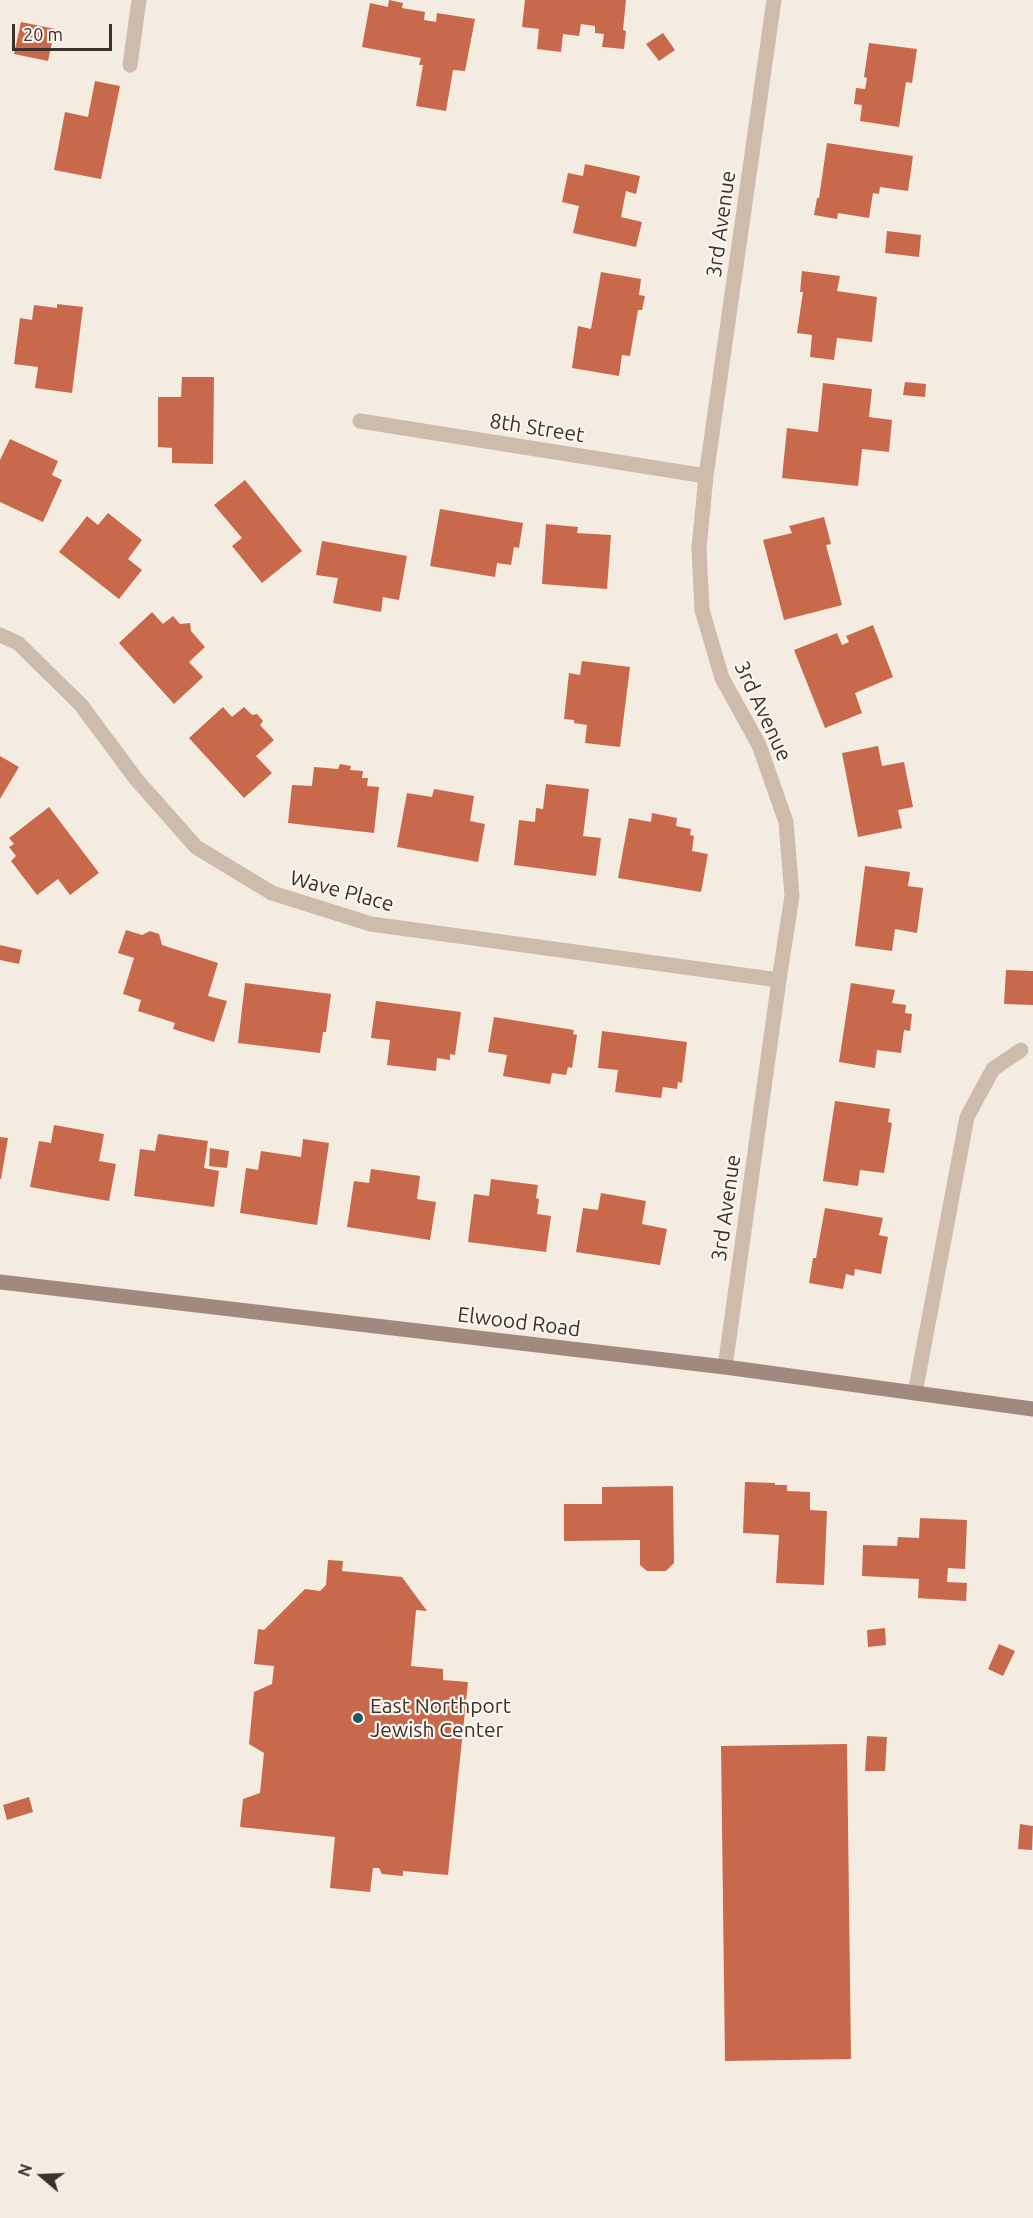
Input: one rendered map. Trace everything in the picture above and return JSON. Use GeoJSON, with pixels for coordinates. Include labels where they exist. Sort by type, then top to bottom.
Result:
{"type":"FeatureCollection","features":[{"type":"Feature","properties":{"kind":"main road","name":"Elwood Road"},"geometry":{"type":"LineString","coordinates":[[0,1282],[725,1367],[1033,1409]]}},
{"type":"Feature","properties":{"kind":"street"},"geometry":{"type":"LineString","coordinates":[[130,65],[139,0]]}},
{"type":"Feature","properties":{"kind":"street","name":"3rd Avenue"},"geometry":{"type":"LineString","coordinates":[[725,1367],[792,896],[786,822],[759,745],[722,678],[702,610],[699,548],[706,476],[774,0]]}},
{"type":"Feature","properties":{"kind":"street","name":"8th Street"},"geometry":{"type":"LineString","coordinates":[[360,421],[706,476]]}},
{"type":"Feature","properties":{"kind":"street","name":"Wave Place"},"geometry":{"type":"LineString","coordinates":[[0,635],[18,643],[81,705],[136,779],[196,847],[272,893],[371,924],[779,980]]}},
{"type":"Feature","properties":{"kind":"street"},"geometry":{"type":"LineString","coordinates":[[915,1393],[967,1117],[993,1069],[1021,1050]]}},
{"type":"Feature","properties":{"kind":"building"},"geometry":{"type":"Polygon","coordinates":[[[389,0],[403,3],[402,8],[425,12],[424,20],[436,22],[437,13],[475,19],[465,71],[453,70],[446,111],[416,106],[423,65],[419,65],[421,58],[362,47],[370,3],[388,7],[389,0]]]}},
{"type":"Feature","properties":{"kind":"building"},"geometry":{"type":"Polygon","coordinates":[[[525,0],[626,0],[624,49],[602,47],[604,34],[595,33],[595,26],[581,24],[579,36],[563,34],[561,52],[537,49],[539,29],[522,27],[525,0]]]}},
{"type":"Feature","properties":{"kind":"building"},"geometry":{"type":"Polygon","coordinates":[[[21,22],[55,29],[48,61],[14,54],[21,22]]]}},
{"type":"Feature","properties":{"kind":"building"},"geometry":{"type":"Polygon","coordinates":[[[663,33],[675,50],[659,61],[646,44],[663,33]]]}},
{"type":"Feature","properties":{"kind":"building"},"geometry":{"type":"Polygon","coordinates":[[[869,43],[917,49],[912,83],[906,82],[899,127],[860,121],[862,105],[854,104],[856,88],[865,89],[867,78],[864,77],[869,43]]]}},
{"type":"Feature","properties":{"kind":"building"},"geometry":{"type":"Polygon","coordinates":[[[95,81],[120,86],[101,179],[54,170],[65,112],[88,117],[95,81]]]}},
{"type":"Feature","properties":{"kind":"building"},"geometry":{"type":"Polygon","coordinates":[[[827,143],[913,156],[908,191],[880,187],[879,194],[873,193],[869,218],[838,213],[837,219],[814,215],[817,198],[819,198],[827,143]]]}},
{"type":"Feature","properties":{"kind":"building"},"geometry":{"type":"Polygon","coordinates":[[[585,164],[640,176],[636,194],[626,191],[621,217],[642,222],[636,247],[573,233],[579,206],[562,202],[568,173],[583,176],[585,164]]]}},
{"type":"Feature","properties":{"kind":"building"},"geometry":{"type":"Polygon","coordinates":[[[887,231],[921,235],[919,257],[885,253],[887,231]]]}},
{"type":"Feature","properties":{"kind":"building"},"geometry":{"type":"Polygon","coordinates":[[[802,271],[840,276],[837,291],[877,297],[872,342],[837,338],[834,360],[810,357],[812,335],[797,333],[803,292],[800,292],[802,271]]]}},
{"type":"Feature","properties":{"kind":"building"},"geometry":{"type":"Polygon","coordinates":[[[601,272],[641,279],[639,295],[645,296],[642,310],[638,310],[630,356],[622,355],[619,376],[572,368],[578,326],[591,329],[601,272]]]}},
{"type":"Feature","properties":{"kind":"building"},"geometry":{"type":"Polygon","coordinates":[[[57,304],[83,307],[72,393],[35,388],[38,367],[14,364],[20,318],[32,320],[34,305],[57,308],[57,304]]]}},
{"type":"Feature","properties":{"kind":"building"},"geometry":{"type":"Polygon","coordinates":[[[182,377],[214,377],[213,464],[172,463],[172,448],[158,447],[158,397],[181,397],[182,377]]]}},
{"type":"Feature","properties":{"kind":"building"},"geometry":{"type":"Polygon","coordinates":[[[905,382],[926,384],[925,397],[903,395],[905,382]]]}},
{"type":"Feature","properties":{"kind":"building"},"geometry":{"type":"Polygon","coordinates":[[[823,383],[872,389],[869,417],[892,420],[889,452],[862,449],[858,486],[782,478],[787,428],[818,432],[823,383]]]}},
{"type":"Feature","properties":{"kind":"building"},"geometry":{"type":"Polygon","coordinates":[[[10,439],[58,461],[52,475],[62,480],[43,522],[0,502],[0,460],[10,439]]]}},
{"type":"Feature","properties":{"kind":"building"},"geometry":{"type":"Polygon","coordinates":[[[245,480],[302,551],[262,583],[232,546],[242,538],[214,505],[245,480]]]}},
{"type":"Feature","properties":{"kind":"building"},"geometry":{"type":"Polygon","coordinates":[[[440,509],[523,523],[519,548],[514,547],[511,565],[497,563],[495,577],[430,566],[440,509]]]}},
{"type":"Feature","properties":{"kind":"building"},"geometry":{"type":"Polygon","coordinates":[[[108,513],[142,540],[128,559],[142,570],[119,599],[59,552],[87,516],[98,525],[108,513]]]}},
{"type":"Feature","properties":{"kind":"building"},"geometry":{"type":"Polygon","coordinates":[[[824,517],[831,544],[826,545],[842,605],[784,620],[763,540],[792,533],[789,526],[824,517]]]}},
{"type":"Feature","properties":{"kind":"building"},"geometry":{"type":"Polygon","coordinates":[[[546,524],[578,527],[577,533],[611,535],[607,589],[542,584],[546,524]]]}},
{"type":"Feature","properties":{"kind":"building"},"geometry":{"type":"Polygon","coordinates":[[[322,541],[407,556],[399,600],[383,597],[381,612],[333,603],[338,578],[316,575],[322,541]]]}},
{"type":"Feature","properties":{"kind":"building"},"geometry":{"type":"Polygon","coordinates":[[[152,612],[163,624],[173,616],[180,624],[190,623],[191,631],[205,647],[189,662],[203,677],[174,704],[119,643],[152,612]]]}},
{"type":"Feature","properties":{"kind":"building"},"geometry":{"type":"Polygon","coordinates":[[[873,625],[893,677],[855,693],[862,713],[825,728],[794,650],[837,633],[842,645],[849,642],[846,636],[873,625]]]}},
{"type":"Feature","properties":{"kind":"building"},"geometry":{"type":"Polygon","coordinates":[[[582,661],[630,667],[620,747],[585,743],[587,725],[564,719],[569,673],[580,675],[582,661]]]}},
{"type":"Feature","properties":{"kind":"building"},"geometry":{"type":"Polygon","coordinates":[[[223,707],[232,717],[244,707],[252,715],[257,714],[263,721],[260,725],[274,740],[256,756],[272,773],[244,798],[189,738],[223,707]]]}},
{"type":"Feature","properties":{"kind":"building"},"geometry":{"type":"Polygon","coordinates":[[[878,746],[882,766],[904,762],[913,807],[898,810],[902,828],[858,837],[842,753],[878,746]]]}},
{"type":"Feature","properties":{"kind":"building"},"geometry":{"type":"Polygon","coordinates":[[[0,756],[19,767],[0,799],[0,756]]]}},
{"type":"Feature","properties":{"kind":"building"},"geometry":{"type":"Polygon","coordinates":[[[340,764],[351,766],[350,770],[363,771],[362,778],[368,778],[367,786],[379,787],[374,833],[288,823],[292,785],[312,786],[314,767],[338,769],[340,764]]]}},
{"type":"Feature","properties":{"kind":"building"},"geometry":{"type":"Polygon","coordinates":[[[546,784],[589,789],[583,836],[601,838],[596,876],[514,865],[519,820],[535,822],[536,808],[543,809],[546,784]]]}},
{"type":"Feature","properties":{"kind":"building"},"geometry":{"type":"Polygon","coordinates":[[[434,789],[474,796],[470,821],[485,824],[478,862],[397,847],[407,793],[432,797],[434,789]]]}},
{"type":"Feature","properties":{"kind":"building"},"geometry":{"type":"Polygon","coordinates":[[[49,807],[99,873],[70,895],[58,879],[37,895],[11,861],[16,856],[9,847],[14,844],[9,838],[49,807]]]}},
{"type":"Feature","properties":{"kind":"building"},"geometry":{"type":"Polygon","coordinates":[[[652,813],[677,818],[676,826],[691,829],[690,835],[694,836],[692,851],[708,854],[701,892],[618,878],[629,818],[651,822],[652,813]]]}},
{"type":"Feature","properties":{"kind":"building"},"geometry":{"type":"Polygon","coordinates":[[[865,866],[910,872],[908,886],[923,888],[917,933],[895,929],[892,951],[855,946],[865,866]]]}},
{"type":"Feature","properties":{"kind":"building"},"geometry":{"type":"Polygon","coordinates":[[[126,930],[142,935],[150,931],[159,934],[162,945],[218,963],[208,996],[227,1001],[214,1042],[173,1029],[175,1023],[138,1011],[141,1000],[123,994],[134,958],[118,953],[126,930]]]}},
{"type":"Feature","properties":{"kind":"building"},"geometry":{"type":"Polygon","coordinates":[[[0,945],[22,950],[19,964],[0,960],[0,945]]]}},
{"type":"Feature","properties":{"kind":"building"},"geometry":{"type":"Polygon","coordinates":[[[1006,970],[1033,971],[1033,1005],[1004,1004],[1006,970]]]}},
{"type":"Feature","properties":{"kind":"building"},"geometry":{"type":"Polygon","coordinates":[[[245,983],[331,994],[326,1032],[323,1032],[320,1053],[238,1043],[245,983]]]}},
{"type":"Feature","properties":{"kind":"building"},"geometry":{"type":"Polygon","coordinates":[[[851,983],[895,990],[892,1003],[906,1005],[905,1013],[912,1014],[910,1031],[904,1030],[901,1053],[877,1050],[875,1068],[839,1062],[851,983]]]}},
{"type":"Feature","properties":{"kind":"building"},"geometry":{"type":"Polygon","coordinates":[[[376,1001],[461,1012],[455,1055],[450,1054],[450,1060],[437,1058],[436,1071],[387,1065],[390,1040],[371,1038],[376,1001]]]}},
{"type":"Feature","properties":{"kind":"building"},"geometry":{"type":"Polygon","coordinates":[[[494,1017],[574,1030],[573,1034],[577,1035],[572,1068],[568,1067],[566,1075],[552,1073],[550,1084],[503,1076],[507,1055],[488,1052],[494,1017]]]}},
{"type":"Feature","properties":{"kind":"building"},"geometry":{"type":"Polygon","coordinates":[[[602,1031],[687,1042],[682,1083],[678,1082],[677,1089],[663,1087],[661,1098],[615,1092],[618,1070],[598,1068],[602,1031]]]}},
{"type":"Feature","properties":{"kind":"building"},"geometry":{"type":"Polygon","coordinates":[[[835,1101],[890,1109],[888,1122],[892,1123],[884,1173],[860,1170],[858,1186],[823,1181],[835,1101]]]}},
{"type":"Feature","properties":{"kind":"building"},"geometry":{"type":"Polygon","coordinates":[[[54,1125],[104,1134],[99,1161],[116,1164],[109,1201],[30,1187],[39,1141],[51,1143],[54,1125]]]}},
{"type":"Feature","properties":{"kind":"building"},"geometry":{"type":"Polygon","coordinates":[[[158,1134],[208,1141],[204,1168],[219,1171],[214,1207],[134,1196],[140,1149],[155,1151],[158,1134]]]}},
{"type":"Feature","properties":{"kind":"building"},"geometry":{"type":"Polygon","coordinates":[[[0,1137],[8,1138],[1,1179],[0,1179],[0,1137]]]}},
{"type":"Feature","properties":{"kind":"building"},"geometry":{"type":"Polygon","coordinates":[[[303,1139],[329,1143],[317,1225],[240,1213],[246,1168],[258,1170],[261,1151],[301,1157],[303,1139]]]}},
{"type":"Feature","properties":{"kind":"building"},"geometry":{"type":"Polygon","coordinates":[[[210,1148],[229,1151],[227,1168],[209,1166],[210,1148]]]}},
{"type":"Feature","properties":{"kind":"building"},"geometry":{"type":"Polygon","coordinates":[[[371,1169],[420,1176],[417,1199],[436,1202],[430,1240],[347,1227],[354,1181],[369,1183],[371,1169]]]}},
{"type":"Feature","properties":{"kind":"building"},"geometry":{"type":"Polygon","coordinates":[[[491,1179],[538,1185],[537,1214],[551,1216],[546,1252],[468,1242],[474,1194],[489,1196],[491,1179]]]}},
{"type":"Feature","properties":{"kind":"building"},"geometry":{"type":"Polygon","coordinates":[[[601,1193],[646,1201],[642,1224],[667,1229],[660,1265],[576,1252],[583,1208],[598,1210],[601,1193]]]}},
{"type":"Feature","properties":{"kind":"building"},"geometry":{"type":"Polygon","coordinates":[[[825,1208],[883,1218],[879,1235],[888,1237],[881,1274],[855,1269],[854,1276],[846,1274],[843,1289],[809,1283],[825,1208]]]}},
{"type":"Feature","properties":{"kind":"building"},"geometry":{"type":"Polygon","coordinates":[[[745,1482],[775,1483],[775,1485],[787,1485],[787,1491],[810,1492],[810,1510],[827,1511],[824,1585],[776,1583],[779,1535],[743,1533],[745,1482]]]}},
{"type":"Feature","properties":{"kind":"building"},"geometry":{"type":"Polygon","coordinates":[[[673,1486],[674,1563],[666,1571],[647,1571],[640,1565],[640,1540],[564,1541],[564,1504],[602,1504],[602,1487],[673,1486]]]}},
{"type":"Feature","properties":{"kind":"building"},"geometry":{"type":"Polygon","coordinates":[[[920,1518],[967,1520],[965,1569],[948,1568],[947,1582],[967,1583],[966,1601],[918,1598],[919,1579],[862,1576],[863,1545],[897,1546],[898,1537],[919,1538],[920,1518]]]}},
{"type":"Feature","properties":{"kind":"building","name":"East Northport Jewish Center"},"geometry":{"type":"Polygon","coordinates":[[[328,1560],[343,1561],[342,1571],[402,1577],[427,1611],[416,1610],[411,1666],[443,1669],[443,1680],[468,1682],[448,1875],[403,1871],[403,1876],[382,1874],[379,1868],[373,1868],[370,1892],[330,1888],[335,1837],[240,1827],[243,1799],[260,1793],[264,1753],[249,1744],[254,1692],[272,1684],[274,1666],[254,1664],[258,1629],[264,1630],[305,1589],[320,1591],[326,1585],[328,1560]]]}},
{"type":"Feature","properties":{"kind":"building"},"geometry":{"type":"Polygon","coordinates":[[[885,1628],[886,1645],[868,1647],[867,1630],[885,1628]]]}},
{"type":"Feature","properties":{"kind":"building"},"geometry":{"type":"Polygon","coordinates":[[[999,1644],[1015,1651],[1003,1676],[988,1669],[999,1644]]]}},
{"type":"Feature","properties":{"kind":"building"},"geometry":{"type":"Polygon","coordinates":[[[867,1736],[887,1737],[885,1771],[865,1771],[867,1736]]]}},
{"type":"Feature","properties":{"kind":"building"},"geometry":{"type":"Polygon","coordinates":[[[847,1744],[851,2059],[725,2061],[721,1746],[847,1744]]]}},
{"type":"Feature","properties":{"kind":"building"},"geometry":{"type":"Polygon","coordinates":[[[29,1797],[33,1812],[7,1820],[3,1805],[29,1797]]]}},
{"type":"Feature","properties":{"kind":"building"},"geometry":{"type":"Polygon","coordinates":[[[1020,1824],[1033,1826],[1032,1850],[1018,1849],[1020,1824]]]}},
{"type":"Feature","properties":{"kind":"place","name":"East Northport Jewish Center"},"geometry":{"type":"Point","coordinates":[358,1718]}}]}
